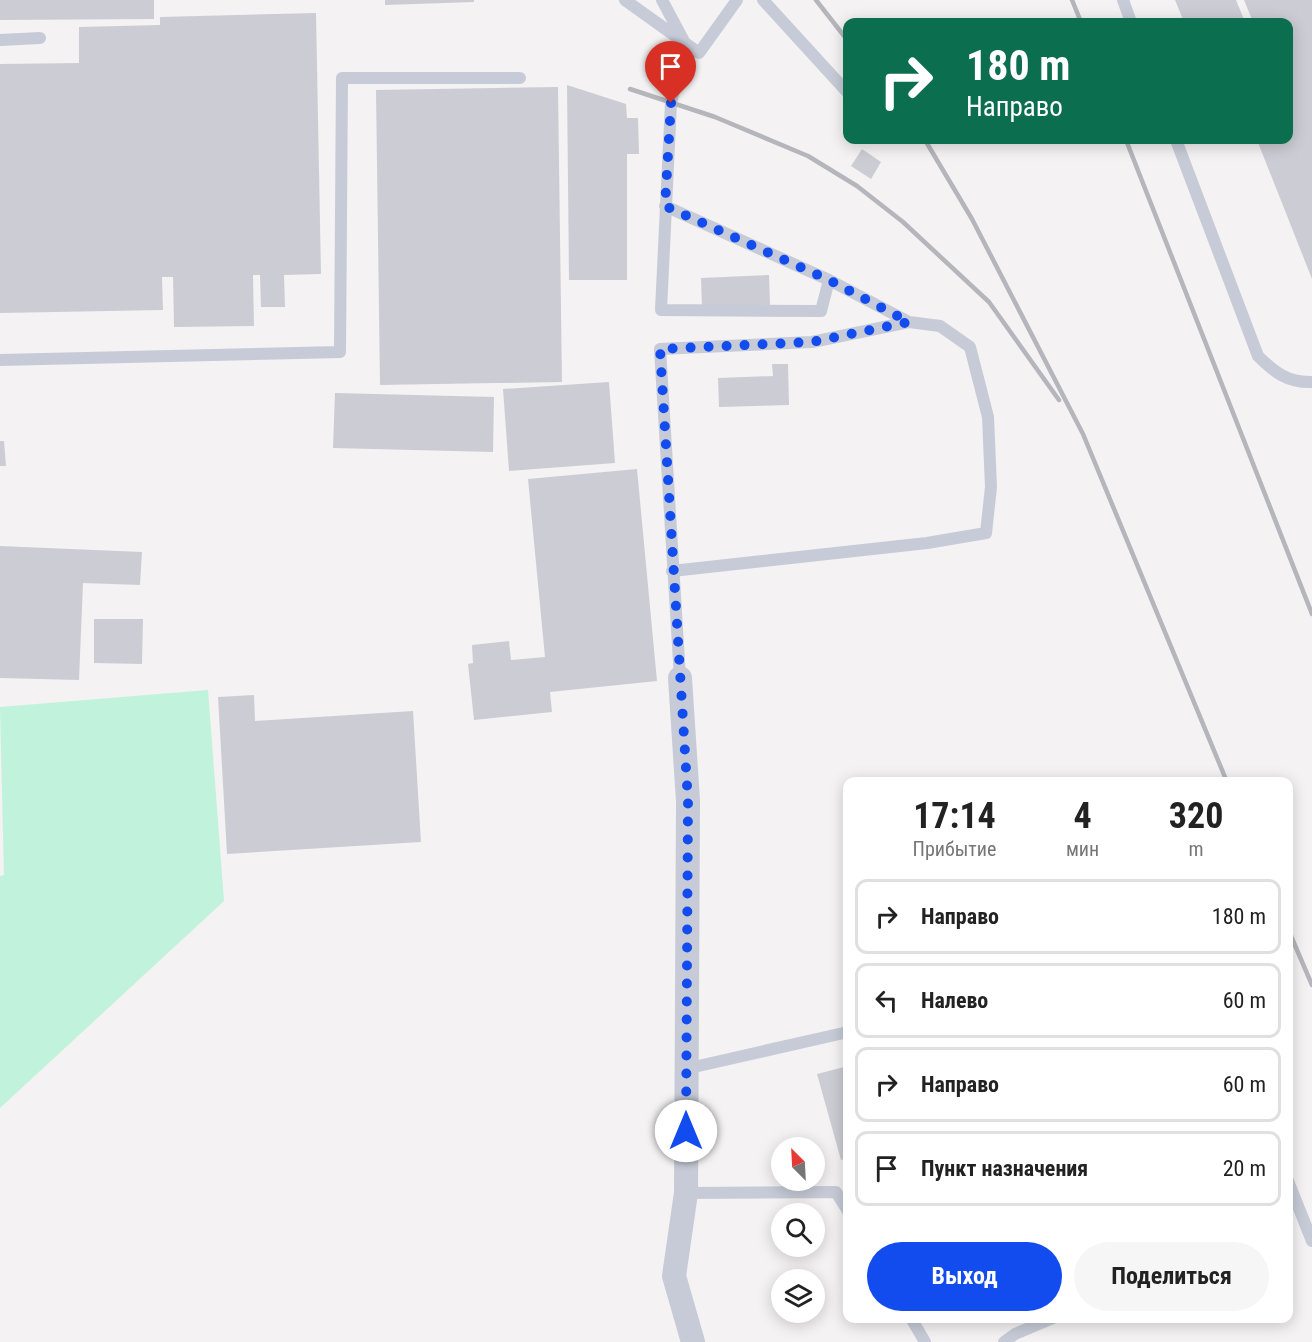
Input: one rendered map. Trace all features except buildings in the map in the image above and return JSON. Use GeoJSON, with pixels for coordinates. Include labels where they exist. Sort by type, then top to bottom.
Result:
{"type":"FeatureCollection","features":[{"type":"Feature","properties":{"kind":"street"},"geometry":{"type":"LineString","coordinates":[[680,678],[688,801],[686,1193],[674,1276],[693,1342]]}},
{"type":"Feature","properties":{"kind":"lane"},"geometry":{"type":"LineString","coordinates":[[625,0],[699,53],[737,0]]}},
{"type":"Feature","properties":{"kind":"lane"},"geometry":{"type":"LineString","coordinates":[[662,0],[685,43],[671,103],[661,310],[821,311],[829,280]]}},
{"type":"Feature","properties":{"kind":"lane"},"geometry":{"type":"LineString","coordinates":[[763,0],[843,88]]}},
{"type":"Feature","properties":{"kind":"lane"},"geometry":{"type":"LineString","coordinates":[[1123,0],[1130,18]]}},
{"type":"Feature","properties":{"kind":"lane"},"geometry":{"type":"LineString","coordinates":[[0,40],[40,39]]}},
{"type":"Feature","properties":{"kind":"lane"},"geometry":{"type":"LineString","coordinates":[[0,360],[340,352],[342,78],[520,78]]}},
{"type":"Feature","properties":{"kind":"lane"},"geometry":{"type":"LineString","coordinates":[[1178,144],[1258,356],[1275,373],[1298,382],[1312,382]]}},
{"type":"Feature","properties":{"kind":"lane"},"geometry":{"type":"LineString","coordinates":[[665,206],[829,280],[909,322]]}},
{"type":"Feature","properties":{"kind":"lane"},"geometry":{"type":"LineString","coordinates":[[672,571],[927,543],[986,533],[991,487],[988,417],[970,347],[940,326],[909,322],[812,342],[660,349],[672,571],[680,678]]}},
{"type":"Feature","properties":{"kind":"lane"},"geometry":{"type":"LineString","coordinates":[[685,1069],[843,1033]]}},
{"type":"Feature","properties":{"kind":"lane"},"geometry":{"type":"LineString","coordinates":[[686,1193],[836,1192],[843,1203]]}},
{"type":"Feature","properties":{"kind":"lane"},"geometry":{"type":"LineString","coordinates":[[1293,1193],[1312,1240]]}},
{"type":"Feature","properties":{"kind":"lane"},"geometry":{"type":"LineString","coordinates":[[914,1323],[925,1342]]}},
{"type":"Feature","properties":{"kind":"lane"},"geometry":{"type":"LineString","coordinates":[[1004,1342],[1015,1334],[1041,1323]]}},
{"type":"Feature","properties":{"kind":"green space"},"geometry":{"type":"Polygon","coordinates":[[[208,690],[224,901],[0,1108],[0,876],[4,875],[0,707],[208,690]]]}},
{"type":"Feature","properties":{"kind":"railway"},"geometry":{"type":"LineString","coordinates":[[816,0],[843,35]]}},
{"type":"Feature","properties":{"kind":"railway"},"geometry":{"type":"LineString","coordinates":[[1072,0],[1079,18]]}},
{"type":"Feature","properties":{"kind":"railway"},"geometry":{"type":"LineString","coordinates":[[630,89],[715,117],[808,156],[857,186],[903,222],[989,302],[1059,400]]}},
{"type":"Feature","properties":{"kind":"railway"},"geometry":{"type":"LineString","coordinates":[[927,144],[972,219],[1083,434],[1225,777]]}},
{"type":"Feature","properties":{"kind":"railway"},"geometry":{"type":"LineString","coordinates":[[1128,144],[1312,614]]}},
{"type":"Feature","properties":{"kind":"railway"},"geometry":{"type":"LineString","coordinates":[[1293,941],[1312,985]]}},
{"type":"Feature","properties":{"kind":"route"},"geometry":{"type":"LineString","coordinates":[[671,103],[665,206],[829,280],[909,322],[812,342],[660,349],[688,801],[686,1131]]}}]}
